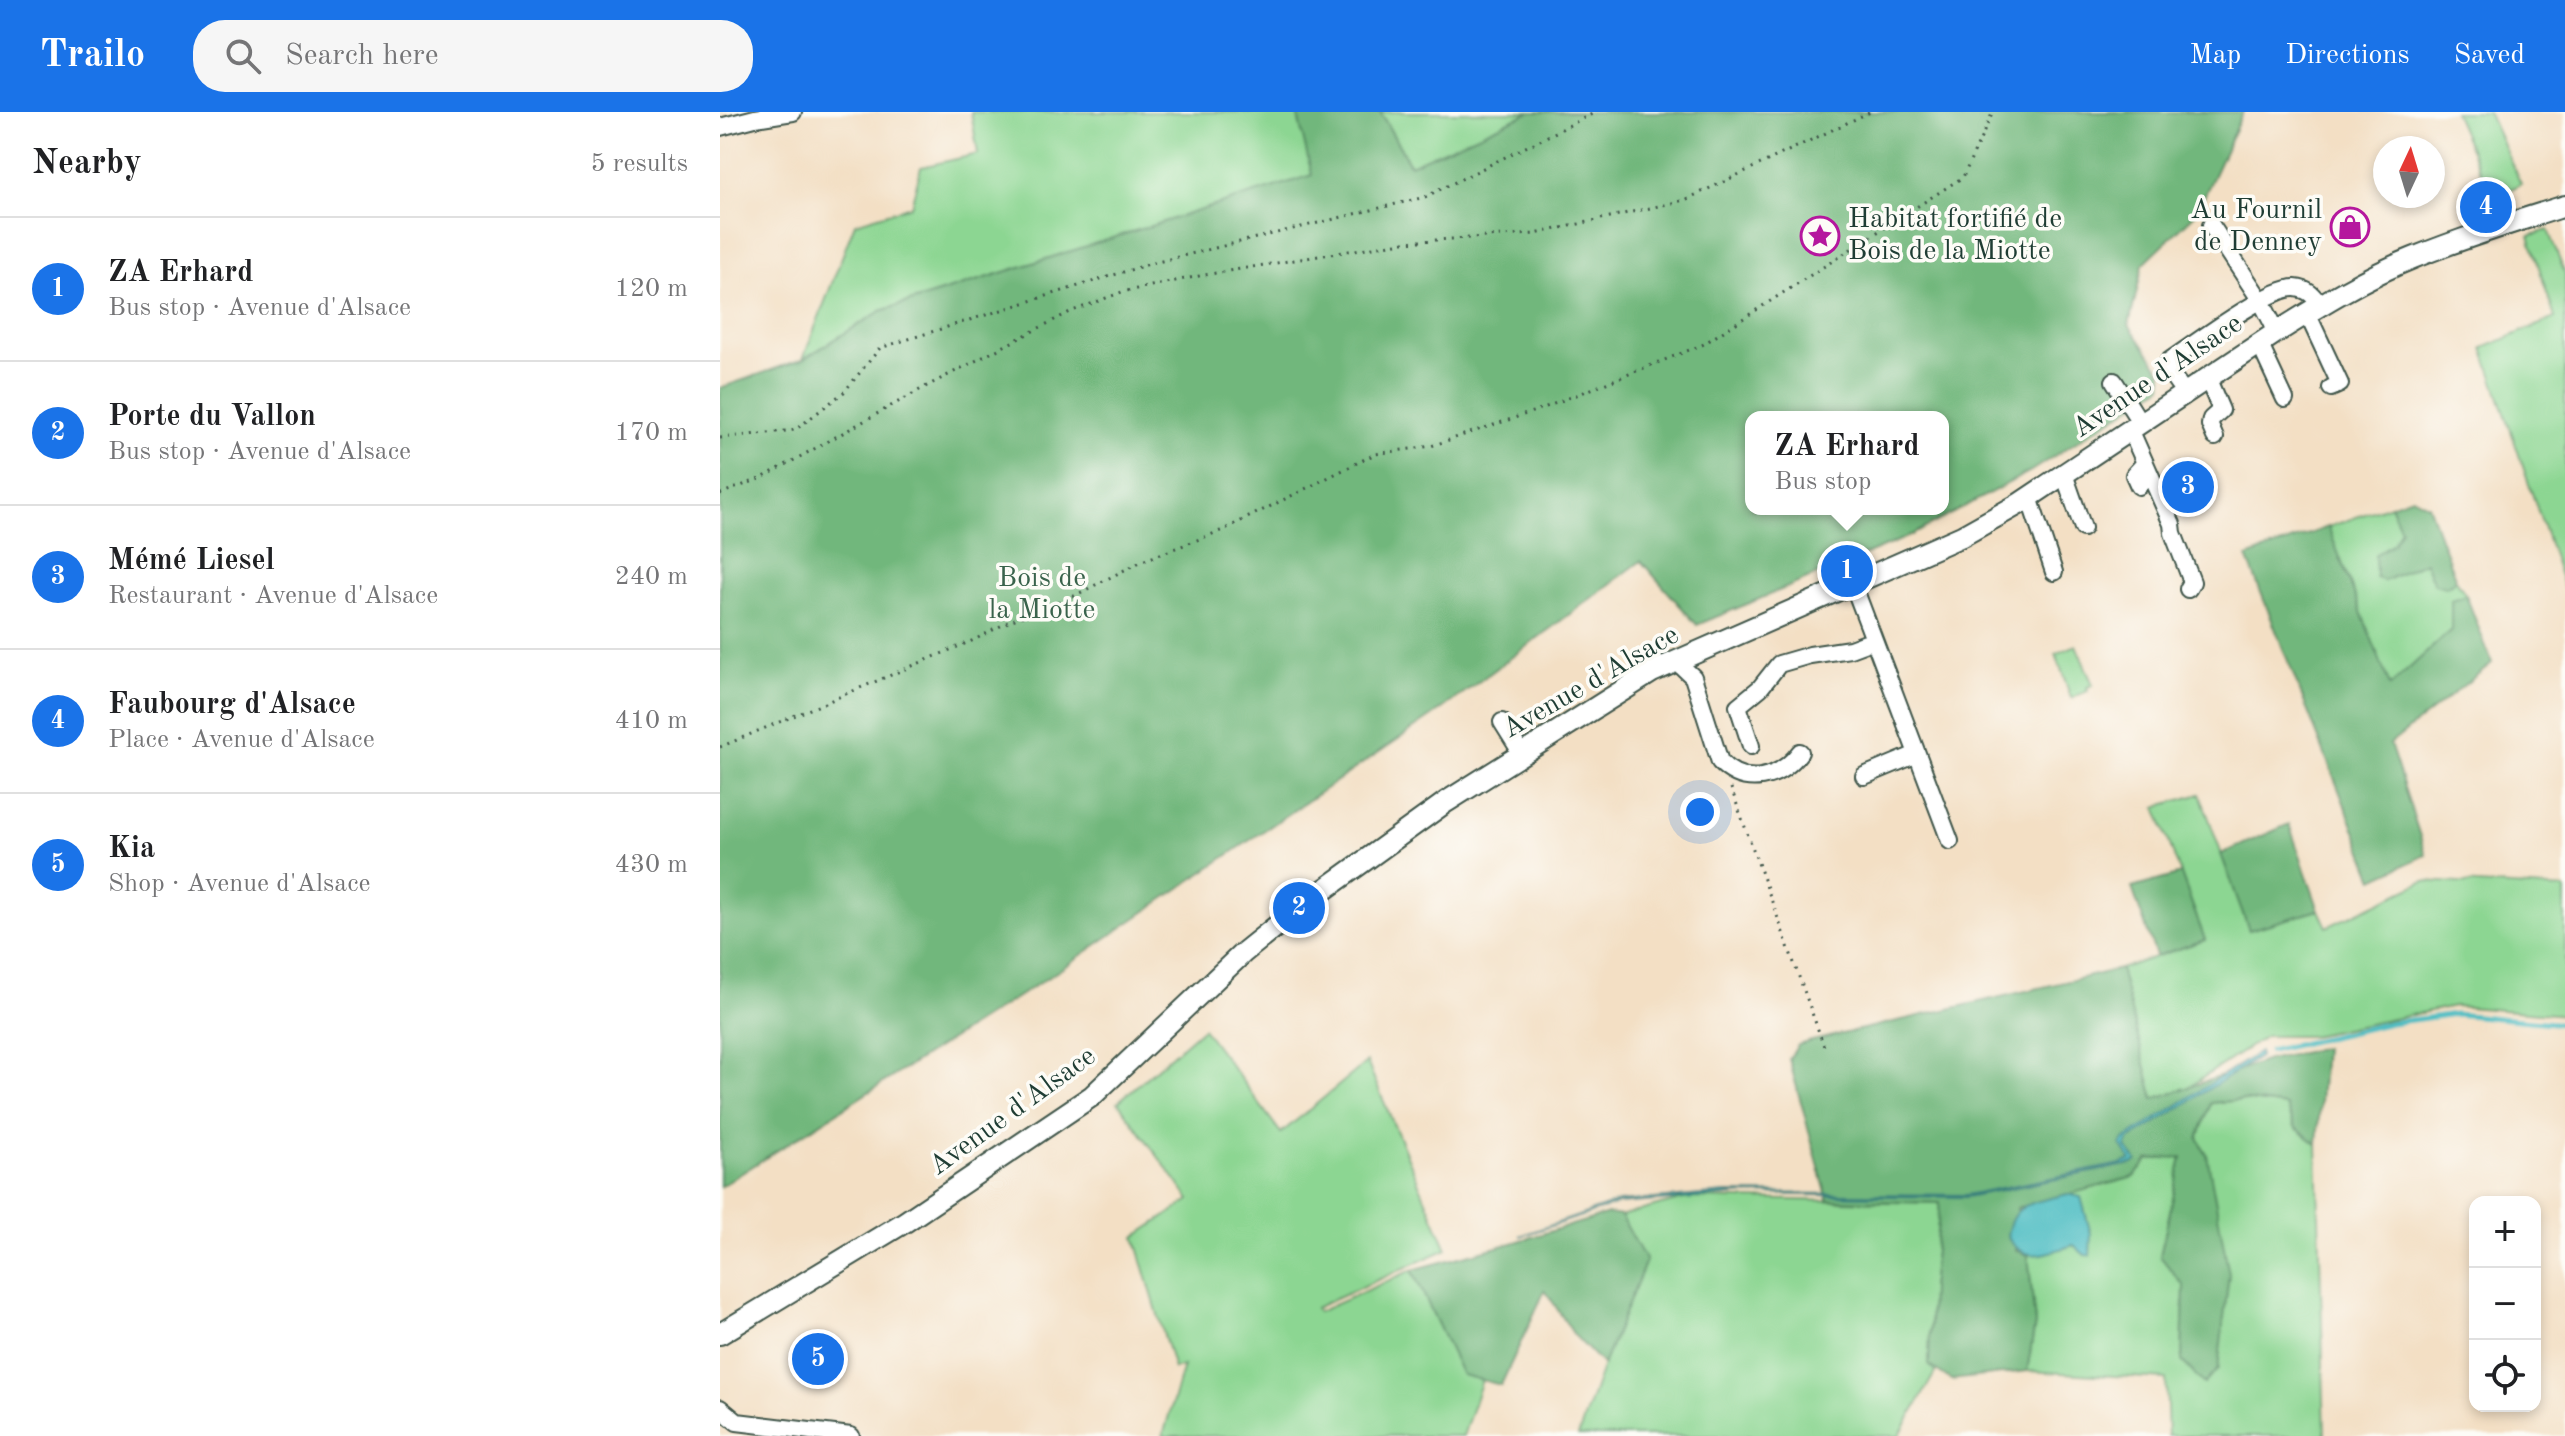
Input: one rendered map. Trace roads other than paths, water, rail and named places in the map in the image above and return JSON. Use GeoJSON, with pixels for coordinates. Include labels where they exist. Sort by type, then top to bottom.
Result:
{"type":"FeatureCollection","features":[{"type":"Feature","properties":{"kind":"main road","name":"Avenue d'Alsace"},"geometry":{"type":"LineString","coordinates":[[720,1334],[905,1222],[1092,1096],[1243,953],[1299,908],[1446,802],[1652,672],[1962,536],[2029,497],[2259,343],[2314,309],[2410,259],[2496,227],[2565,206]]}},
{"type":"Feature","properties":{"kind":"street"},"geometry":{"type":"LineString","coordinates":[[720,127],[793,112]]}},
{"type":"Feature","properties":{"kind":"street"},"geometry":{"type":"LineString","coordinates":[[2211,225],[2261,301],[2277,332]]}},
{"type":"Feature","properties":{"kind":"street"},"geometry":{"type":"LineString","coordinates":[[2184,392],[2169,371],[2169,361],[2261,301],[2284,289],[2297,288],[2311,293],[2340,384],[2331,388]]}},
{"type":"Feature","properties":{"kind":"street"},"geometry":{"type":"LineString","coordinates":[[2259,343],[2285,399]]}},
{"type":"Feature","properties":{"kind":"street"},"geometry":{"type":"LineString","coordinates":[[2207,377],[2221,410],[2211,419],[2215,437]]}},
{"type":"Feature","properties":{"kind":"street"},"geometry":{"type":"LineString","coordinates":[[2114,381],[2135,425],[2145,463],[2172,524],[2192,582],[2188,589]]}},
{"type":"Feature","properties":{"kind":"street"},"geometry":{"type":"LineString","coordinates":[[2139,486],[2134,475],[2145,463]]}},
{"type":"Feature","properties":{"kind":"street"},"geometry":{"type":"LineString","coordinates":[[2064,474],[2083,528]]}},
{"type":"Feature","properties":{"kind":"street"},"geometry":{"type":"LineString","coordinates":[[2029,497],[2054,572]]}},
{"type":"Feature","properties":{"kind":"street"},"geometry":{"type":"LineString","coordinates":[[1853,584],[1950,841]]}},
{"type":"Feature","properties":{"kind":"street"},"geometry":{"type":"LineString","coordinates":[[1751,746],[1738,706],[1760,688],[1779,664],[1850,649],[1874,640]]}},
{"type":"Feature","properties":{"kind":"street"},"geometry":{"type":"LineString","coordinates":[[1676,661],[1693,677],[1720,762],[1727,769],[1742,777],[1759,779],[1791,763],[1800,752]]}},
{"type":"Feature","properties":{"kind":"street"},"geometry":{"type":"LineString","coordinates":[[1502,722],[1522,754]]}},
{"type":"Feature","properties":{"kind":"street"},"geometry":{"type":"LineString","coordinates":[[1864,776],[1917,754]]}},
{"type":"Feature","properties":{"kind":"street"},"geometry":{"type":"LineString","coordinates":[[720,1408],[737,1422],[851,1436]]}},
{"type":"Feature","properties":{"kind":"water"},"geometry":{"type":"Polygon","coordinates":[[[2259,1052],[2260,1056],[2128,1141],[2126,1147],[2137,1161],[2132,1164],[1966,1197],[1746,1194],[1618,1204],[1520,1236],[1619,1202],[1726,1193],[1966,1195],[2121,1164],[2131,1160],[2121,1145],[2124,1140],[2259,1052]]]}},
{"type":"Feature","properties":{"kind":"water"},"geometry":{"type":"Polygon","coordinates":[[[2067,1194],[2081,1197],[2091,1234],[2090,1255],[2085,1255],[2074,1245],[2037,1254],[2029,1254],[2014,1246],[2007,1237],[2009,1225],[2020,1210],[2027,1205],[2067,1194]]]}},
{"type":"Feature","properties":{"kind":"waterway"},"geometry":{"type":"LineString","coordinates":[[2270,1051],[2390,1023],[2455,1014],[2565,1024]]}},
{"type":"Feature","properties":{"kind":"place","name":"Faubourg d'Alsace"},"geometry":{"type":"Point","coordinates":[2486,207]}},
{"type":"Feature","properties":{"kind":"place","name":"Au Fournil de Denney"},"geometry":{"type":"Point","coordinates":[2350,227]}},
{"type":"Feature","properties":{"kind":"place","name":"Habitat fortifié de Bois de la Miotte"},"geometry":{"type":"Point","coordinates":[1820,236]}},
{"type":"Feature","properties":{"kind":"place","name":"Mémé Liesel"},"geometry":{"type":"Point","coordinates":[2188,487]}},
{"type":"Feature","properties":{"kind":"place","name":"ZA Erhard"},"geometry":{"type":"Point","coordinates":[1847,571]}},
{"type":"Feature","properties":{"kind":"place","name":"Porte du Vallon"},"geometry":{"type":"Point","coordinates":[1299,908]}},
{"type":"Feature","properties":{"kind":"place","name":"Kia"},"geometry":{"type":"Point","coordinates":[818,1359]}},
{"type":"Feature","properties":{"kind":"park label","name":"Bois de la Miotte"},"geometry":{"type":"Point","coordinates":[1042,595]}}]}
